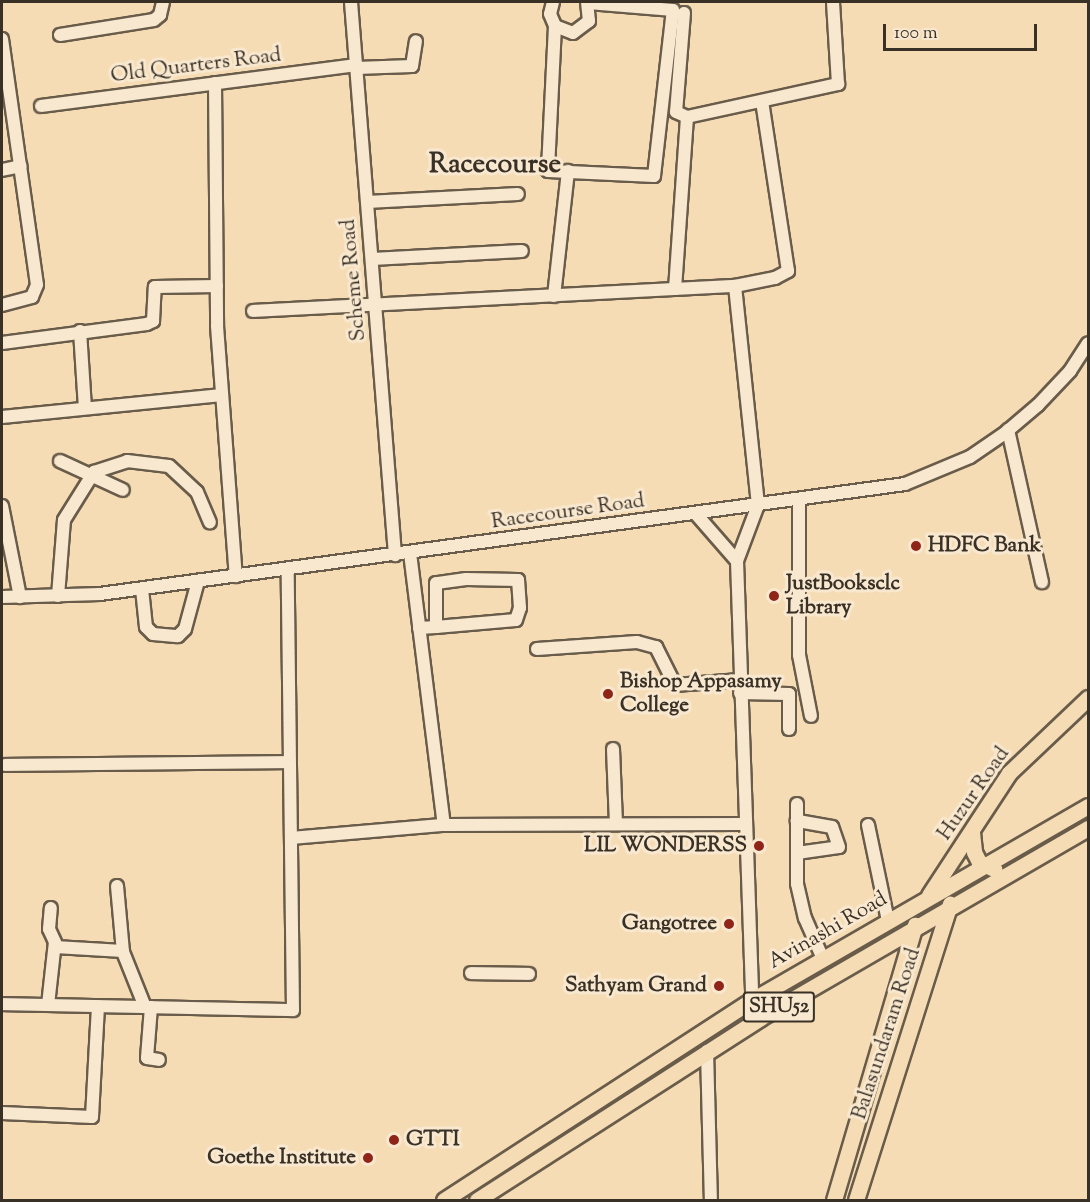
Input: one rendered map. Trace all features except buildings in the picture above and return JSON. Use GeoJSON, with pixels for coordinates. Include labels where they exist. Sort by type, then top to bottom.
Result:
{"type":"FeatureCollection","features":[{"type":"Feature","properties":{"kind":"main road","name":"Huzur Road"},"geometry":{"type":"LineString","coordinates":[[914,928],[926,900],[1010,773],[1089,698]]}},
{"type":"Feature","properties":{"kind":"main road","name":"Avinashi Road"},"geometry":{"type":"LineString","coordinates":[[444,1200],[752,1000],[1089,806]]}},
{"type":"Feature","properties":{"kind":"main road","name":"Avinashi Road"},"geometry":{"type":"LineString","coordinates":[[477,1200],[707,1051],[914,928],[1089,828]]}},
{"type":"Feature","properties":{"kind":"main road"},"geometry":{"type":"LineString","coordinates":[[972,832],[974,852],[986,866],[1001,872],[1016,870]]}},
{"type":"Feature","properties":{"kind":"main road","name":"Balasundaram Road"},"geometry":{"type":"LineString","coordinates":[[856,1200],[958,881]]}},
{"type":"Feature","properties":{"kind":"main road","name":"Balasundaram Road"},"geometry":{"type":"LineString","coordinates":[[834,1200],[914,928]]}},
{"type":"Feature","properties":{"kind":"street"},"geometry":{"type":"LineString","coordinates":[[60,35],[154,20],[160,15],[163,2]]}},
{"type":"Feature","properties":{"kind":"street","name":"Scheme Road"},"geometry":{"type":"LineString","coordinates":[[351,2],[395,555]]}},
{"type":"Feature","properties":{"kind":"street"},"geometry":{"type":"LineString","coordinates":[[554,2],[550,14],[555,26],[548,171],[654,176],[673,10],[587,2],[589,21],[580,30],[566,32],[555,26]]}},
{"type":"Feature","properties":{"kind":"street"},"geometry":{"type":"LineString","coordinates":[[684,13],[676,112],[687,117],[838,84],[833,2]]}},
{"type":"Feature","properties":{"kind":"street"},"geometry":{"type":"LineString","coordinates":[[2,39],[38,285],[32,297],[2,305]]}},
{"type":"Feature","properties":{"kind":"street","name":"Old Quarters Road"},"geometry":{"type":"LineString","coordinates":[[41,106],[356,66],[414,66],[416,41]]}},
{"type":"Feature","properties":{"kind":"street"},"geometry":{"type":"LineString","coordinates":[[215,83],[217,286],[222,395],[236,576]]}},
{"type":"Feature","properties":{"kind":"street"},"geometry":{"type":"LineString","coordinates":[[254,311],[675,290],[735,286],[775,278],[788,270],[762,101]]}},
{"type":"Feature","properties":{"kind":"street"},"geometry":{"type":"LineString","coordinates":[[675,290],[687,117]]}},
{"type":"Feature","properties":{"kind":"street"},"geometry":{"type":"LineString","coordinates":[[2,170],[21,166]]}},
{"type":"Feature","properties":{"kind":"street"},"geometry":{"type":"LineString","coordinates":[[554,296],[568,171]]}},
{"type":"Feature","properties":{"kind":"street"},"geometry":{"type":"LineString","coordinates":[[367,202],[518,194]]}},
{"type":"Feature","properties":{"kind":"street"},"geometry":{"type":"LineString","coordinates":[[372,260],[522,251]]}},
{"type":"Feature","properties":{"kind":"street"},"geometry":{"type":"LineString","coordinates":[[2,343],[153,321],[155,287],[217,286]]}},
{"type":"Feature","properties":{"kind":"street"},"geometry":{"type":"LineString","coordinates":[[735,286],[758,505],[737,561],[743,824],[752,1000]]}},
{"type":"Feature","properties":{"kind":"street"},"geometry":{"type":"LineString","coordinates":[[80,332],[85,408]]}},
{"type":"Feature","properties":{"kind":"street","name":"Racecourse Road"},"geometry":{"type":"LineString","coordinates":[[2,597],[58,596],[198,582],[905,484],[970,457],[1008,430],[1038,405],[1084,356],[1089,343]]}},
{"type":"Feature","properties":{"kind":"street"},"geometry":{"type":"LineString","coordinates":[[2,417],[222,395]]}},
{"type":"Feature","properties":{"kind":"street"},"geometry":{"type":"LineString","coordinates":[[1008,430],[1042,582]]}},
{"type":"Feature","properties":{"kind":"street"},"geometry":{"type":"LineString","coordinates":[[60,461],[123,490]]}},
{"type":"Feature","properties":{"kind":"street"},"geometry":{"type":"LineString","coordinates":[[58,596],[64,520],[92,476],[127,461],[169,466],[197,492],[210,522]]}},
{"type":"Feature","properties":{"kind":"street"},"geometry":{"type":"LineString","coordinates":[[799,499],[799,655],[811,716]]}},
{"type":"Feature","properties":{"kind":"street"},"geometry":{"type":"LineString","coordinates":[[2,506],[20,597]]}},
{"type":"Feature","properties":{"kind":"street"},"geometry":{"type":"LineString","coordinates":[[696,514],[737,561]]}},
{"type":"Feature","properties":{"kind":"street"},"geometry":{"type":"LineString","coordinates":[[410,553],[444,825]]}},
{"type":"Feature","properties":{"kind":"street"},"geometry":{"type":"LineString","coordinates":[[2,1004],[293,1010],[288,570]]}},
{"type":"Feature","properties":{"kind":"street"},"geometry":{"type":"LineString","coordinates":[[419,628],[436,627],[516,620],[520,608],[518,580],[466,579],[435,583],[436,627]]}},
{"type":"Feature","properties":{"kind":"street"},"geometry":{"type":"LineString","coordinates":[[142,589],[146,627],[153,634],[178,636],[185,629],[198,582]]}},
{"type":"Feature","properties":{"kind":"street"},"geometry":{"type":"LineString","coordinates":[[537,649],[637,642],[656,647],[675,685],[740,686],[789,693],[789,729]]}},
{"type":"Feature","properties":{"kind":"street"},"geometry":{"type":"LineString","coordinates":[[613,749],[616,824]]}},
{"type":"Feature","properties":{"kind":"street"},"geometry":{"type":"LineString","coordinates":[[5,765],[289,762]]}},
{"type":"Feature","properties":{"kind":"street"},"geometry":{"type":"LineString","coordinates":[[798,804],[797,884],[805,918],[823,959]]}},
{"type":"Feature","properties":{"kind":"street"},"geometry":{"type":"LineString","coordinates":[[797,821],[832,826],[839,847],[797,853]]}},
{"type":"Feature","properties":{"kind":"street"},"geometry":{"type":"LineString","coordinates":[[291,838],[444,825],[743,824]]}},
{"type":"Feature","properties":{"kind":"street"},"geometry":{"type":"LineString","coordinates":[[868,825],[888,921]]}},
{"type":"Feature","properties":{"kind":"street"},"geometry":{"type":"LineString","coordinates":[[117,886],[123,951],[148,1007],[147,1058],[159,1060]]}},
{"type":"Feature","properties":{"kind":"street"},"geometry":{"type":"LineString","coordinates":[[48,1005],[55,947],[49,929],[51,908]]}},
{"type":"Feature","properties":{"kind":"street"},"geometry":{"type":"LineString","coordinates":[[55,947],[123,951]]}},
{"type":"Feature","properties":{"kind":"street"},"geometry":{"type":"LineString","coordinates":[[471,973],[529,974]]}},
{"type":"Feature","properties":{"kind":"street"},"geometry":{"type":"LineString","coordinates":[[2,1113],[92,1117],[98,1006]]}},
{"type":"Feature","properties":{"kind":"street"},"geometry":{"type":"LineString","coordinates":[[707,1051],[711,1200]]}},
{"type":"Feature","properties":{"kind":"place","name":"HDFC Bank"},"geometry":{"type":"Point","coordinates":[916,546]}},
{"type":"Feature","properties":{"kind":"place","name":"JustBooksclc Library"},"geometry":{"type":"Point","coordinates":[774,596]}},
{"type":"Feature","properties":{"kind":"place","name":"Bishop Appasamy College"},"geometry":{"type":"Point","coordinates":[608,694]}},
{"type":"Feature","properties":{"kind":"place","name":"LIL WONDERSS"},"geometry":{"type":"Point","coordinates":[759,846]}},
{"type":"Feature","properties":{"kind":"place","name":"Gangotree"},"geometry":{"type":"Point","coordinates":[729,924]}},
{"type":"Feature","properties":{"kind":"place","name":"Sathyam Grand"},"geometry":{"type":"Point","coordinates":[719,986]}},
{"type":"Feature","properties":{"kind":"place","name":"GTTI"},"geometry":{"type":"Point","coordinates":[394,1140]}},
{"type":"Feature","properties":{"kind":"place","name":"Goethe Institute"},"geometry":{"type":"Point","coordinates":[368,1158]}},
{"type":"Feature","properties":{"kind":"district","name":"Racecourse"},"geometry":{"type":"Point","coordinates":[495,166]}}]}
